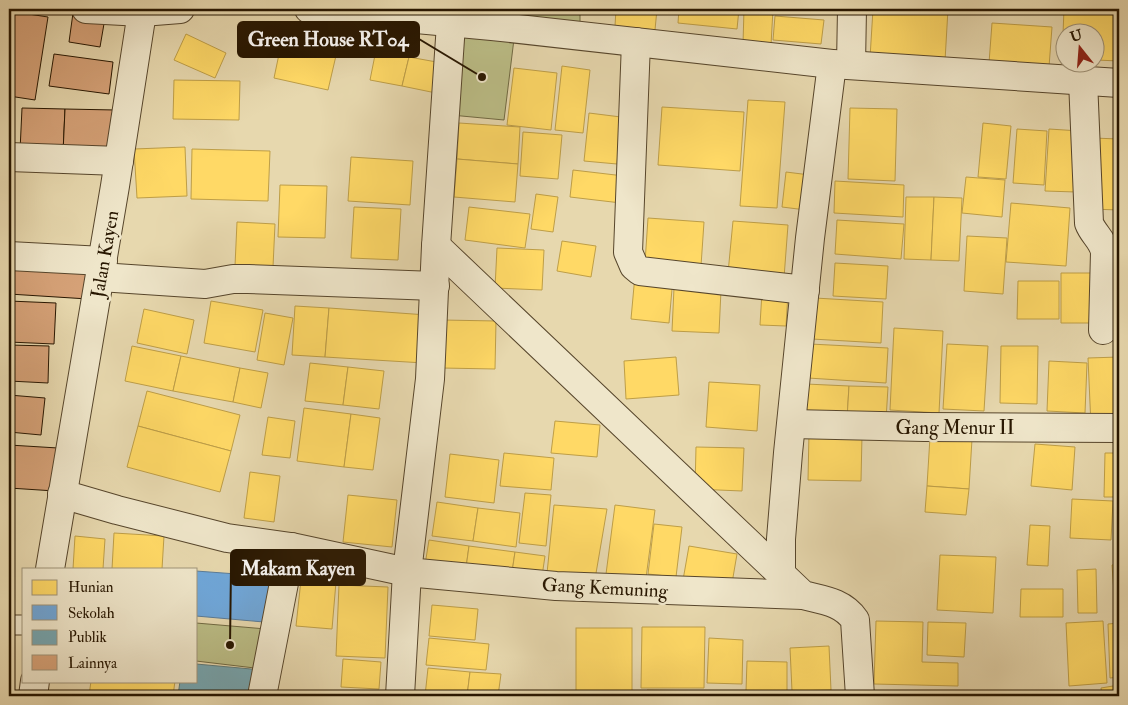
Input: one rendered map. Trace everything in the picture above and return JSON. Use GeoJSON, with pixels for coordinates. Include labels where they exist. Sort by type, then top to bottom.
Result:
{"type":"FeatureCollection","features":[{"type":"Feature","properties":{"kind":"street"},"geometry":{"type":"LineString","coordinates":[[86,9],[142,12],[180,9]]}},
{"type":"Feature","properties":{"kind":"street"},"geometry":{"type":"LineString","coordinates":[[308,9],[452,16],[492,26],[841,64],[1119,83]]}},
{"type":"Feature","properties":{"kind":"street"},"geometry":{"type":"LineString","coordinates":[[781,573],[781,539],[810,238],[852,9]]}},
{"type":"Feature","properties":{"kind":"street","name":"Jalan Kayen"},"geometry":{"type":"LineString","coordinates":[[50,568],[119,162],[142,12]]}},
{"type":"Feature","properties":{"kind":"street"},"geometry":{"type":"LineString","coordinates":[[400,696],[407,572],[430,379],[444,113],[452,16]]}},
{"type":"Feature","properties":{"kind":"street"},"geometry":{"type":"LineString","coordinates":[[636,42],[628,252],[634,266],[640,271],[805,290]]}},
{"type":"Feature","properties":{"kind":"street"},"geometry":{"type":"LineString","coordinates":[[1083,80],[1089,223],[1091,230],[1102,242],[1106,252],[1102,330]]}},
{"type":"Feature","properties":{"kind":"street"},"geometry":{"type":"LineString","coordinates":[[9,157],[119,162]]}},
{"type":"Feature","properties":{"kind":"street"},"geometry":{"type":"LineString","coordinates":[[436,246],[803,595]]}},
{"type":"Feature","properties":{"kind":"street"},"geometry":{"type":"LineString","coordinates":[[9,256],[205,284],[233,279],[248,279],[435,286]]}},
{"type":"Feature","properties":{"kind":"street","name":"Gang Menur II"},"geometry":{"type":"LineString","coordinates":[[792,424],[1119,428]]}},
{"type":"Feature","properties":{"kind":"street","name":"Gang Kemuning"},"geometry":{"type":"LineString","coordinates":[[62,494],[116,510],[227,538],[291,548],[407,572],[556,586],[803,595],[834,603],[849,611],[855,620],[860,696]]}},
{"type":"Feature","properties":{"kind":"street"},"geometry":{"type":"LineString","coordinates":[[262,696],[291,548]]}},
{"type":"Feature","properties":{"kind":"street"},"geometry":{"type":"LineString","coordinates":[[33,696],[35,682]]}},
{"type":"Feature","properties":{"kind":"lane"},"geometry":{"type":"LineString","coordinates":[[9,625],[22,626]]}},
{"type":"Feature","properties":{"kind":"green space"},"geometry":{"type":"Polygon","coordinates":[[[459,9],[580,9],[580,27],[459,16],[459,9]]]}},
{"type":"Feature","properties":{"kind":"green space"},"geometry":{"type":"Polygon","coordinates":[[[459,37],[514,39],[504,120],[451,115],[459,37]]]}},
{"type":"Feature","properties":{"kind":"green space"},"geometry":{"type":"Polygon","coordinates":[[[198,623],[266,629],[263,669],[198,661],[198,623]]]}},
{"type":"Feature","properties":{"kind":"building: Hunian"},"geometry":{"type":"Polygon","coordinates":[[[616,9],[657,9],[655,30],[615,26],[616,9]]]}},
{"type":"Feature","properties":{"kind":"building: Hunian"},"geometry":{"type":"Polygon","coordinates":[[[679,9],[739,9],[737,29],[678,23],[679,9]]]}},
{"type":"Feature","properties":{"kind":"building: Hunian"},"geometry":{"type":"Polygon","coordinates":[[[744,9],[773,9],[771,45],[743,44],[744,9]]]}},
{"type":"Feature","properties":{"kind":"building: Hunian"},"geometry":{"type":"Polygon","coordinates":[[[779,9],[844,9],[843,15],[779,9]]]}},
{"type":"Feature","properties":{"kind":"building: Hunian"},"geometry":{"type":"Polygon","coordinates":[[[873,9],[948,9],[945,61],[870,58],[873,9]]]}},
{"type":"Feature","properties":{"kind":"building: Hunian"},"geometry":{"type":"Polygon","coordinates":[[[1064,9],[1119,9],[1119,61],[1106,60],[1106,22],[1063,22],[1064,9]]]}},
{"type":"Feature","properties":{"kind":"building: Hunian"},"geometry":{"type":"Polygon","coordinates":[[[775,16],[824,20],[821,44],[773,40],[775,16]]]}},
{"type":"Feature","properties":{"kind":"building: Hunian"},"geometry":{"type":"Polygon","coordinates":[[[992,23],[1052,27],[1049,67],[989,63],[992,23]]]}},
{"type":"Feature","properties":{"kind":"building: Hunian"},"geometry":{"type":"Polygon","coordinates":[[[186,34],[226,53],[215,78],[174,60],[186,34]]]}},
{"type":"Feature","properties":{"kind":"building: Hunian"},"geometry":{"type":"Polygon","coordinates":[[[283,35],[338,47],[328,90],[274,78],[283,35]]]}},
{"type":"Feature","properties":{"kind":"building: Hunian"},"geometry":{"type":"Polygon","coordinates":[[[376,50],[409,57],[402,86],[370,80],[376,50]]]}},
{"type":"Feature","properties":{"kind":"building: Hunian"},"geometry":{"type":"Polygon","coordinates":[[[409,57],[442,63],[436,93],[402,86],[409,57]]]}},
{"type":"Feature","properties":{"kind":"building: Hunian"},"geometry":{"type":"Polygon","coordinates":[[[562,66],[590,70],[583,133],[555,130],[562,66]]]}},
{"type":"Feature","properties":{"kind":"building: Hunian"},"geometry":{"type":"Polygon","coordinates":[[[514,68],[557,73],[551,130],[507,125],[514,68]]]}},
{"type":"Feature","properties":{"kind":"building: Hunian"},"geometry":{"type":"Polygon","coordinates":[[[174,80],[240,81],[239,120],[173,119],[174,80]]]}},
{"type":"Feature","properties":{"kind":"building: Hunian"},"geometry":{"type":"Polygon","coordinates":[[[748,100],[785,102],[777,208],[740,206],[748,100]]]}},
{"type":"Feature","properties":{"kind":"building: Hunian"},"geometry":{"type":"Polygon","coordinates":[[[662,107],[744,112],[740,171],[658,165],[662,107]]]}},
{"type":"Feature","properties":{"kind":"building: Hunian"},"geometry":{"type":"Polygon","coordinates":[[[850,108],[897,109],[895,181],[848,179],[850,108]]]}},
{"type":"Feature","properties":{"kind":"building: Hunian"},"geometry":{"type":"Polygon","coordinates":[[[589,113],[621,117],[617,164],[584,161],[589,113]]]}},
{"type":"Feature","properties":{"kind":"building: Hunian"},"geometry":{"type":"Polygon","coordinates":[[[459,123],[520,127],[518,164],[457,159],[459,123]]]}},
{"type":"Feature","properties":{"kind":"building: Hunian"},"geometry":{"type":"Polygon","coordinates":[[[983,123],[1011,126],[1006,179],[978,177],[983,123]]]}},
{"type":"Feature","properties":{"kind":"building: Hunian"},"geometry":{"type":"Polygon","coordinates":[[[1017,129],[1047,131],[1044,185],[1013,183],[1017,129]]]}},
{"type":"Feature","properties":{"kind":"building: Hunian"},"geometry":{"type":"Polygon","coordinates":[[[1049,129],[1080,131],[1076,192],[1045,191],[1049,129]]]}},
{"type":"Feature","properties":{"kind":"building: Hunian"},"geometry":{"type":"Polygon","coordinates":[[[523,132],[562,135],[558,179],[520,176],[523,132]]]}},
{"type":"Feature","properties":{"kind":"building: Hunian"},"geometry":{"type":"Polygon","coordinates":[[[1093,138],[1119,139],[1119,210],[1090,209],[1093,138]]]}},
{"type":"Feature","properties":{"kind":"building: Hunian"},"geometry":{"type":"Polygon","coordinates":[[[185,147],[187,196],[137,198],[134,149],[185,147]]]}},
{"type":"Feature","properties":{"kind":"building: Hunian"},"geometry":{"type":"Polygon","coordinates":[[[192,149],[270,151],[268,201],[191,199],[192,149]]]}},
{"type":"Feature","properties":{"kind":"building: Hunian"},"geometry":{"type":"Polygon","coordinates":[[[351,157],[413,161],[410,205],[348,201],[351,157]]]}},
{"type":"Feature","properties":{"kind":"building: Hunian"},"geometry":{"type":"Polygon","coordinates":[[[457,159],[518,164],[515,202],[454,197],[457,159]]]}},
{"type":"Feature","properties":{"kind":"building: Hunian"},"geometry":{"type":"Polygon","coordinates":[[[573,170],[624,176],[621,203],[570,197],[573,170]]]}},
{"type":"Feature","properties":{"kind":"building: Hunian"},"geometry":{"type":"Polygon","coordinates":[[[786,172],[810,175],[806,210],[782,207],[786,172]]]}},
{"type":"Feature","properties":{"kind":"building: Hunian"},"geometry":{"type":"Polygon","coordinates":[[[966,177],[1005,180],[1002,217],[962,213],[966,177]]]}},
{"type":"Feature","properties":{"kind":"building: Hunian"},"geometry":{"type":"Polygon","coordinates":[[[835,181],[904,185],[903,217],[834,213],[835,181]]]}},
{"type":"Feature","properties":{"kind":"building: Hunian"},"geometry":{"type":"Polygon","coordinates":[[[280,185],[327,186],[325,238],[278,237],[280,185]]]}},
{"type":"Feature","properties":{"kind":"building: Hunian"},"geometry":{"type":"Polygon","coordinates":[[[536,194],[558,197],[553,232],[531,229],[536,194]]]}},
{"type":"Feature","properties":{"kind":"building: Hunian"},"geometry":{"type":"Polygon","coordinates":[[[906,197],[934,197],[931,260],[904,259],[906,197]]]}},
{"type":"Feature","properties":{"kind":"building: Hunian"},"geometry":{"type":"Polygon","coordinates":[[[934,197],[962,198],[959,261],[931,260],[934,197]]]}},
{"type":"Feature","properties":{"kind":"building: Hunian"},"geometry":{"type":"Polygon","coordinates":[[[1011,203],[1070,208],[1066,266],[1006,262],[1011,203]]]}},
{"type":"Feature","properties":{"kind":"building: Hunian"},"geometry":{"type":"Polygon","coordinates":[[[354,207],[401,209],[398,260],[351,258],[354,207]]]}},
{"type":"Feature","properties":{"kind":"building: Hunian"},"geometry":{"type":"Polygon","coordinates":[[[469,207],[530,214],[525,248],[465,240],[469,207]]]}},
{"type":"Feature","properties":{"kind":"building: Hunian"},"geometry":{"type":"Polygon","coordinates":[[[648,218],[704,222],[701,266],[645,263],[648,218]]]}},
{"type":"Feature","properties":{"kind":"building: Hunian"},"geometry":{"type":"Polygon","coordinates":[[[837,220],[904,224],[901,259],[835,254],[837,220]]]}},
{"type":"Feature","properties":{"kind":"building: Hunian"},"geometry":{"type":"Polygon","coordinates":[[[733,221],[788,225],[784,278],[728,273],[733,221]]]}},
{"type":"Feature","properties":{"kind":"building: Hunian"},"geometry":{"type":"Polygon","coordinates":[[[237,222],[275,224],[273,267],[235,266],[237,222]]]}},
{"type":"Feature","properties":{"kind":"building: Hunian"},"geometry":{"type":"Polygon","coordinates":[[[967,236],[1007,238],[1003,294],[964,291],[967,236]]]}},
{"type":"Feature","properties":{"kind":"building: Hunian"},"geometry":{"type":"Polygon","coordinates":[[[562,241],[596,246],[591,277],[557,271],[562,241]]]}},
{"type":"Feature","properties":{"kind":"building: Hunian"},"geometry":{"type":"Polygon","coordinates":[[[497,248],[544,250],[542,290],[495,288],[497,248]]]}},
{"type":"Feature","properties":{"kind":"building: Hunian"},"geometry":{"type":"Polygon","coordinates":[[[835,263],[888,266],[886,299],[833,296],[835,263]]]}},
{"type":"Feature","properties":{"kind":"building: Hunian"},"geometry":{"type":"Polygon","coordinates":[[[1061,273],[1098,273],[1097,323],[1061,323],[1061,273]]]}},
{"type":"Feature","properties":{"kind":"building: Hunian"},"geometry":{"type":"Polygon","coordinates":[[[635,275],[673,278],[669,323],[631,319],[635,275]]]}},
{"type":"Feature","properties":{"kind":"building: Hunian"},"geometry":{"type":"Polygon","coordinates":[[[1018,281],[1059,281],[1059,319],[1017,319],[1018,281]]]}},
{"type":"Feature","properties":{"kind":"building: Hunian"},"geometry":{"type":"Polygon","coordinates":[[[674,288],[721,290],[719,333],[672,331],[674,288]]]}},
{"type":"Feature","properties":{"kind":"building: Hunian"},"geometry":{"type":"Polygon","coordinates":[[[762,292],[788,293],[786,326],[760,325],[762,292]]]}},
{"type":"Feature","properties":{"kind":"building: Hunian"},"geometry":{"type":"Polygon","coordinates":[[[815,298],[883,302],[881,343],[812,339],[815,298]]]}},
{"type":"Feature","properties":{"kind":"building: Hunian"},"geometry":{"type":"Polygon","coordinates":[[[211,301],[263,310],[255,352],[204,343],[211,301]]]}},
{"type":"Feature","properties":{"kind":"building: Hunian"},"geometry":{"type":"Polygon","coordinates":[[[295,306],[329,308],[325,357],[292,355],[295,306]]]}},
{"type":"Feature","properties":{"kind":"building: Hunian"},"geometry":{"type":"Polygon","coordinates":[[[329,308],[427,315],[424,363],[325,357],[329,308]]]}},
{"type":"Feature","properties":{"kind":"building: Hunian"},"geometry":{"type":"Polygon","coordinates":[[[144,309],[194,320],[187,354],[137,343],[144,309]]]}},
{"type":"Feature","properties":{"kind":"building: Hunian"},"geometry":{"type":"Polygon","coordinates":[[[265,313],[293,318],[284,365],[257,360],[265,313]]]}},
{"type":"Feature","properties":{"kind":"building: Hunian"},"geometry":{"type":"Polygon","coordinates":[[[443,320],[496,321],[495,369],[442,368],[443,320]]]}},
{"type":"Feature","properties":{"kind":"building: Hunian"},"geometry":{"type":"Polygon","coordinates":[[[894,328],[943,331],[939,413],[890,410],[894,328]]]}},
{"type":"Feature","properties":{"kind":"building: Hunian"},"geometry":{"type":"Polygon","coordinates":[[[810,344],[888,348],[886,383],[808,378],[810,344]]]}},
{"type":"Feature","properties":{"kind":"building: Hunian"},"geometry":{"type":"Polygon","coordinates":[[[947,344],[988,346],[984,411],[943,409],[947,344]]]}},
{"type":"Feature","properties":{"kind":"building: Hunian"},"geometry":{"type":"Polygon","coordinates":[[[132,346],[181,356],[173,391],[125,381],[132,346]]]}},
{"type":"Feature","properties":{"kind":"building: Hunian"},"geometry":{"type":"Polygon","coordinates":[[[1001,346],[1038,346],[1037,404],[1000,403],[1001,346]]]}},
{"type":"Feature","properties":{"kind":"building: Hunian"},"geometry":{"type":"Polygon","coordinates":[[[181,356],[240,368],[233,402],[173,391],[181,356]]]}},
{"type":"Feature","properties":{"kind":"building: Hunian"},"geometry":{"type":"Polygon","coordinates":[[[676,357],[679,395],[626,399],[624,361],[676,357]]]}},
{"type":"Feature","properties":{"kind":"building: Hunian"},"geometry":{"type":"Polygon","coordinates":[[[1119,357],[1119,425],[1091,426],[1088,358],[1119,357]]]}},
{"type":"Feature","properties":{"kind":"building: Hunian"},"geometry":{"type":"Polygon","coordinates":[[[1049,361],[1087,363],[1085,413],[1047,411],[1049,361]]]}},
{"type":"Feature","properties":{"kind":"building: Hunian"},"geometry":{"type":"Polygon","coordinates":[[[310,363],[348,367],[343,405],[305,401],[310,363]]]}},
{"type":"Feature","properties":{"kind":"building: Hunian"},"geometry":{"type":"Polygon","coordinates":[[[348,367],[384,371],[379,409],[343,405],[348,367]]]}},
{"type":"Feature","properties":{"kind":"building: Hunian"},"geometry":{"type":"Polygon","coordinates":[[[240,368],[268,373],[261,408],[233,402],[240,368]]]}},
{"type":"Feature","properties":{"kind":"building: Hunian"},"geometry":{"type":"Polygon","coordinates":[[[709,382],[760,385],[757,431],[706,427],[709,382]]]}},
{"type":"Feature","properties":{"kind":"building: Hunian"},"geometry":{"type":"Polygon","coordinates":[[[806,384],[849,386],[847,419],[805,418],[806,384]]]}},
{"type":"Feature","properties":{"kind":"building: Hunian"},"geometry":{"type":"Polygon","coordinates":[[[849,386],[888,387],[886,420],[847,419],[849,386]]]}},
{"type":"Feature","properties":{"kind":"building: Hunian"},"geometry":{"type":"Polygon","coordinates":[[[147,391],[240,415],[231,451],[138,426],[147,391]]]}},
{"type":"Feature","properties":{"kind":"building: Hunian"},"geometry":{"type":"Polygon","coordinates":[[[304,408],[351,414],[344,467],[297,461],[304,408]]]}},
{"type":"Feature","properties":{"kind":"building: Hunian"},"geometry":{"type":"Polygon","coordinates":[[[351,414],[380,418],[373,470],[344,467],[351,414]]]}},
{"type":"Feature","properties":{"kind":"building: Hunian"},"geometry":{"type":"Polygon","coordinates":[[[268,417],[295,421],[290,458],[262,455],[268,417]]]}},
{"type":"Feature","properties":{"kind":"building: Hunian"},"geometry":{"type":"Polygon","coordinates":[[[555,421],[600,425],[597,457],[551,453],[555,421]]]}},
{"type":"Feature","properties":{"kind":"building: Hunian"},"geometry":{"type":"Polygon","coordinates":[[[138,426],[231,451],[220,492],[127,467],[138,426]]]}},
{"type":"Feature","properties":{"kind":"building: Hunian"},"geometry":{"type":"Polygon","coordinates":[[[809,433],[862,435],[861,481],[808,480],[809,433]]]}},
{"type":"Feature","properties":{"kind":"building: Hunian"},"geometry":{"type":"Polygon","coordinates":[[[930,437],[972,439],[969,489],[927,486],[930,437]]]}},
{"type":"Feature","properties":{"kind":"building: Hunian"},"geometry":{"type":"Polygon","coordinates":[[[1035,444],[1075,447],[1072,490],[1031,486],[1035,444]]]}},
{"type":"Feature","properties":{"kind":"building: Hunian"},"geometry":{"type":"Polygon","coordinates":[[[696,447],[744,448],[742,491],[695,489],[696,447]]]}},
{"type":"Feature","properties":{"kind":"building: Hunian"},"geometry":{"type":"Polygon","coordinates":[[[504,453],[554,458],[551,490],[500,486],[504,453]]]}},
{"type":"Feature","properties":{"kind":"building: Hunian"},"geometry":{"type":"Polygon","coordinates":[[[1105,453],[1119,453],[1119,497],[1104,497],[1105,453]]]}},
{"type":"Feature","properties":{"kind":"building: Hunian"},"geometry":{"type":"Polygon","coordinates":[[[450,454],[499,460],[494,503],[445,497],[450,454]]]}},
{"type":"Feature","properties":{"kind":"building: Hunian"},"geometry":{"type":"Polygon","coordinates":[[[250,472],[280,476],[274,522],[244,518],[250,472]]]}},
{"type":"Feature","properties":{"kind":"building: Hunian"},"geometry":{"type":"Polygon","coordinates":[[[927,486],[969,489],[966,515],[925,512],[927,486]]]}},
{"type":"Feature","properties":{"kind":"building: Hunian"},"geometry":{"type":"Polygon","coordinates":[[[525,493],[551,495],[546,546],[519,543],[525,493]]]}},
{"type":"Feature","properties":{"kind":"building: Hunian"},"geometry":{"type":"Polygon","coordinates":[[[348,495],[397,500],[392,547],[343,542],[348,495]]]}},
{"type":"Feature","properties":{"kind":"building: Hunian"},"geometry":{"type":"Polygon","coordinates":[[[1072,499],[1113,501],[1111,540],[1070,538],[1072,499]]]}},
{"type":"Feature","properties":{"kind":"building: Hunian"},"geometry":{"type":"Polygon","coordinates":[[[437,502],[478,508],[473,541],[432,536],[437,502]]]}},
{"type":"Feature","properties":{"kind":"building: Hunian"},"geometry":{"type":"Polygon","coordinates":[[[554,505],[607,509],[594,585],[546,583],[554,505]]]}},
{"type":"Feature","properties":{"kind":"building: Hunian"},"geometry":{"type":"Polygon","coordinates":[[[615,505],[655,510],[646,578],[606,574],[615,505]]]}},
{"type":"Feature","properties":{"kind":"building: Hunian"},"geometry":{"type":"Polygon","coordinates":[[[478,508],[520,513],[516,547],[473,541],[478,508]]]}},
{"type":"Feature","properties":{"kind":"building: Hunian"},"geometry":{"type":"Polygon","coordinates":[[[654,524],[682,527],[676,577],[648,574],[654,524]]]}},
{"type":"Feature","properties":{"kind":"building: Hunian"},"geometry":{"type":"Polygon","coordinates":[[[1030,525],[1050,526],[1048,566],[1027,565],[1030,525]]]}},
{"type":"Feature","properties":{"kind":"building: Hunian"},"geometry":{"type":"Polygon","coordinates":[[[114,533],[164,536],[162,568],[112,568],[114,533]]]}},
{"type":"Feature","properties":{"kind":"building: Hunian"},"geometry":{"type":"Polygon","coordinates":[[[75,536],[105,539],[103,568],[73,568],[75,536]]]}},
{"type":"Feature","properties":{"kind":"building: Hunian"},"geometry":{"type":"Polygon","coordinates":[[[429,540],[469,546],[465,575],[424,571],[429,540]]]}},
{"type":"Feature","properties":{"kind":"building: Hunian"},"geometry":{"type":"Polygon","coordinates":[[[469,546],[515,552],[511,579],[465,575],[469,546]]]}},
{"type":"Feature","properties":{"kind":"building: Hunian"},"geometry":{"type":"Polygon","coordinates":[[[689,546],[737,554],[731,589],[683,580],[689,546]]]}},
{"type":"Feature","properties":{"kind":"building: Hunian"},"geometry":{"type":"Polygon","coordinates":[[[515,552],[545,556],[541,583],[511,579],[515,552]]]}},
{"type":"Feature","properties":{"kind":"building: Hunian"},"geometry":{"type":"Polygon","coordinates":[[[940,555],[996,557],[993,613],[937,610],[940,555]]]}},
{"type":"Feature","properties":{"kind":"building: Hunian"},"geometry":{"type":"Polygon","coordinates":[[[1119,564],[1119,607],[1115,607],[1112,565],[1119,564]]]}},
{"type":"Feature","properties":{"kind":"building: Hunian"},"geometry":{"type":"Polygon","coordinates":[[[1096,569],[1097,613],[1078,613],[1077,570],[1096,569]]]}},
{"type":"Feature","properties":{"kind":"building: Hunian"},"geometry":{"type":"Polygon","coordinates":[[[301,580],[336,582],[332,629],[296,626],[301,580]]]}},
{"type":"Feature","properties":{"kind":"building: Hunian"},"geometry":{"type":"Polygon","coordinates":[[[339,585],[388,587],[385,658],[336,656],[339,585]]]}},
{"type":"Feature","properties":{"kind":"building: Hunian"},"geometry":{"type":"Polygon","coordinates":[[[1021,589],[1063,589],[1063,617],[1020,617],[1021,589]]]}},
{"type":"Feature","properties":{"kind":"building: Hunian"},"geometry":{"type":"Polygon","coordinates":[[[432,605],[478,609],[475,640],[429,636],[432,605]]]}},
{"type":"Feature","properties":{"kind":"building: Hunian"},"geometry":{"type":"Polygon","coordinates":[[[876,621],[923,622],[922,662],[958,663],[958,686],[874,684],[876,621]]]}},
{"type":"Feature","properties":{"kind":"building: Hunian"},"geometry":{"type":"Polygon","coordinates":[[[1103,621],[1107,683],[1069,686],[1066,623],[1103,621]]]}},
{"type":"Feature","properties":{"kind":"building: Hunian"},"geometry":{"type":"Polygon","coordinates":[[[928,622],[966,623],[964,657],[927,655],[928,622]]]}},
{"type":"Feature","properties":{"kind":"building: Hunian"},"geometry":{"type":"Polygon","coordinates":[[[1119,623],[1119,677],[1110,678],[1108,624],[1119,623]]]}},
{"type":"Feature","properties":{"kind":"building: Hunian"},"geometry":{"type":"Polygon","coordinates":[[[642,627],[705,627],[704,688],[641,688],[642,627]]]}},
{"type":"Feature","properties":{"kind":"building: Hunian"},"geometry":{"type":"Polygon","coordinates":[[[576,628],[632,628],[632,696],[576,696],[576,628]]]}},
{"type":"Feature","properties":{"kind":"building: Hunian"},"geometry":{"type":"Polygon","coordinates":[[[429,638],[489,644],[486,670],[426,665],[429,638]]]}},
{"type":"Feature","properties":{"kind":"building: Hunian"},"geometry":{"type":"Polygon","coordinates":[[[709,638],[743,640],[742,684],[707,683],[709,638]]]}},
{"type":"Feature","properties":{"kind":"building: Hunian"},"geometry":{"type":"Polygon","coordinates":[[[829,646],[831,690],[792,691],[790,648],[829,646]]]}},
{"type":"Feature","properties":{"kind":"building: Hunian"},"geometry":{"type":"Polygon","coordinates":[[[343,659],[381,662],[379,689],[341,687],[343,659]]]}},
{"type":"Feature","properties":{"kind":"building: Hunian"},"geometry":{"type":"Polygon","coordinates":[[[747,661],[787,662],[787,691],[746,691],[747,661]]]}},
{"type":"Feature","properties":{"kind":"building: Hunian"},"geometry":{"type":"Polygon","coordinates":[[[428,668],[470,672],[467,696],[425,696],[428,668]]]}},
{"type":"Feature","properties":{"kind":"building: Hunian"},"geometry":{"type":"Polygon","coordinates":[[[470,672],[501,674],[498,696],[467,696],[470,672]]]}},
{"type":"Feature","properties":{"kind":"building: Hunian"},"geometry":{"type":"Polygon","coordinates":[[[91,682],[175,682],[173,696],[89,696],[91,682]]]}},
{"type":"Feature","properties":{"kind":"building: Hunian"},"geometry":{"type":"Polygon","coordinates":[[[1119,685],[1119,696],[1102,696],[1101,688],[1119,685]]]}},
{"type":"Feature","properties":{"kind":"building: Hunian"},"geometry":{"type":"Polygon","coordinates":[[[647,690],[706,691],[706,696],[647,696],[647,690]]]}},
{"type":"Feature","properties":{"kind":"building: Hunian"},"geometry":{"type":"Polygon","coordinates":[[[892,693],[954,696],[891,696],[892,693]]]}},
{"type":"Feature","properties":{"kind":"building: Hunian"},"geometry":{"type":"Polygon","coordinates":[[[746,694],[796,694],[796,696],[746,696],[746,694]]]}},
{"type":"Feature","properties":{"kind":"building: Hunian"},"geometry":{"type":"Polygon","coordinates":[[[796,694],[832,694],[832,696],[796,696],[796,694]]]}},
{"type":"Feature","properties":{"kind":"building: Sekolah"},"geometry":{"type":"Polygon","coordinates":[[[198,571],[277,577],[275,623],[198,616],[198,571]]]}},
{"type":"Feature","properties":{"kind":"building: Publik"},"geometry":{"type":"Polygon","coordinates":[[[198,664],[262,670],[259,696],[178,696],[180,682],[198,682],[198,664]]]}},
{"type":"Feature","properties":{"kind":"building: Lainnya"},"geometry":{"type":"Polygon","coordinates":[[[9,11],[48,17],[35,100],[9,96],[9,11]]]}},
{"type":"Feature","properties":{"kind":"building: Lainnya"},"geometry":{"type":"Polygon","coordinates":[[[73,13],[105,18],[100,47],[69,42],[73,13]]]}},
{"type":"Feature","properties":{"kind":"building: Lainnya"},"geometry":{"type":"Polygon","coordinates":[[[54,54],[113,62],[109,94],[49,86],[54,54]]]}},
{"type":"Feature","properties":{"kind":"building: Lainnya"},"geometry":{"type":"Polygon","coordinates":[[[22,108],[65,109],[63,153],[20,151],[22,108]]]}},
{"type":"Feature","properties":{"kind":"building: Lainnya"},"geometry":{"type":"Polygon","coordinates":[[[65,109],[115,110],[114,154],[63,153],[65,109]]]}},
{"type":"Feature","properties":{"kind":"building: Lainnya"},"geometry":{"type":"Polygon","coordinates":[[[9,110],[14,111],[14,152],[9,152],[9,110]]]}},
{"type":"Feature","properties":{"kind":"building: Lainnya"},"geometry":{"type":"Polygon","coordinates":[[[9,258],[90,262],[88,299],[9,294],[9,258]]]}},
{"type":"Feature","properties":{"kind":"building: Lainnya"},"geometry":{"type":"Polygon","coordinates":[[[9,301],[56,303],[54,344],[9,342],[9,301]]]}},
{"type":"Feature","properties":{"kind":"building: Lainnya"},"geometry":{"type":"Polygon","coordinates":[[[9,345],[49,346],[48,383],[9,381],[9,345]]]}},
{"type":"Feature","properties":{"kind":"building: Lainnya"},"geometry":{"type":"Polygon","coordinates":[[[9,395],[45,398],[41,435],[9,432],[9,395]]]}},
{"type":"Feature","properties":{"kind":"building: Lainnya"},"geometry":{"type":"Polygon","coordinates":[[[9,445],[58,448],[55,491],[9,488],[9,445]]]}},
{"type":"Feature","properties":{"kind":"place","name":"Green House RT04"},"geometry":{"type":"Point","coordinates":[482,77]}},
{"type":"Feature","properties":{"kind":"place","name":"Makam Kayen"},"geometry":{"type":"Point","coordinates":[230,645]}}]}
